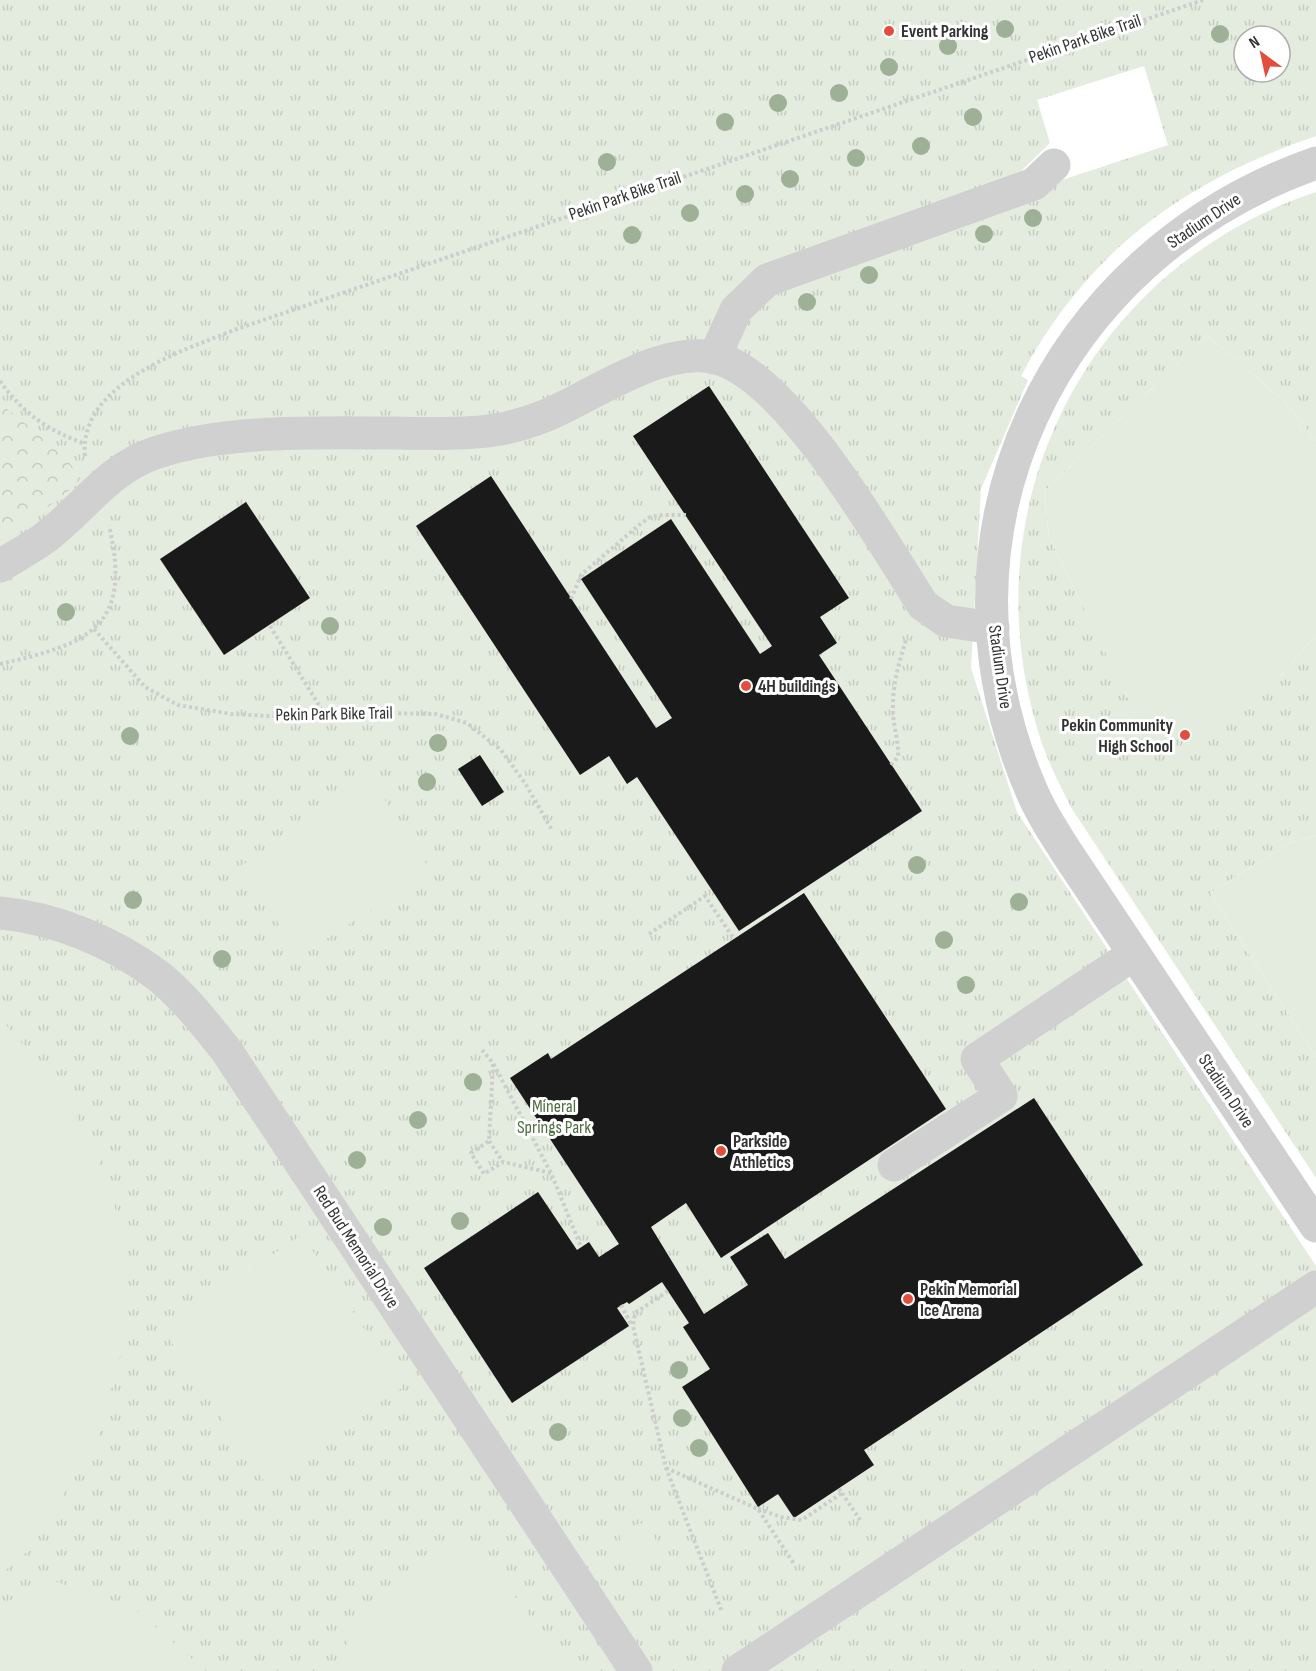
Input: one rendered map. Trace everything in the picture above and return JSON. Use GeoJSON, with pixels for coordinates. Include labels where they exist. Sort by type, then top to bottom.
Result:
{"type":"FeatureCollection","features":[{"type":"Feature","properties":{"kind":"street","name":"Stadium Drive"},"geometry":{"type":"LineString","coordinates":[[1316,163],[1238,196],[1182,233],[1124,282],[1076,340],[1034,413],[1006,481],[993,557],[993,628],[1002,700],[1034,795],[1067,853],[1316,1226]]}},
{"type":"Feature","properties":{"kind":"street"},"geometry":{"type":"LineString","coordinates":[[714,358],[736,310],[767,280],[1034,184],[1054,165]]}},
{"type":"Feature","properties":{"kind":"street"},"geometry":{"type":"LineString","coordinates":[[0,566],[43,539],[123,467],[152,454],[196,440],[350,433],[425,434],[504,428],[555,412],[646,368],[671,359],[698,354],[743,370],[784,405],[823,455],[923,605],[946,621],[993,628]]}},
{"type":"Feature","properties":{"kind":"street","name":"Red Bud Memorial Drive"},"geometry":{"type":"LineString","coordinates":[[0,913],[80,932],[124,953],[159,977],[208,1028],[231,1057],[636,1671]]}},
{"type":"Feature","properties":{"kind":"street"},"geometry":{"type":"LineString","coordinates":[[894,1165],[1001,1096],[977,1059],[1134,954]]}},
{"type":"Feature","properties":{"kind":"street"},"geometry":{"type":"LineString","coordinates":[[738,1671],[1316,1287]]}},
{"type":"Feature","properties":{"kind":"path","name":"Pekin Park Bike Trail"},"geometry":{"type":"LineString","coordinates":[[85,444],[101,406],[124,382],[159,360],[234,330],[1203,0]]}},
{"type":"Feature","properties":{"kind":"path"},"geometry":{"type":"LineString","coordinates":[[0,381],[9,394],[45,426],[85,444],[88,469],[108,520],[114,547],[117,583],[108,613],[94,629],[79,640],[38,656],[0,664]]}},
{"type":"Feature","properties":{"kind":"path"},"geometry":{"type":"LineString","coordinates":[[571,599],[581,575],[639,525],[650,517],[686,515]]}},
{"type":"Feature","properties":{"kind":"path"},"geometry":{"type":"LineString","coordinates":[[270,626],[325,715]]}},
{"type":"Feature","properties":{"kind":"path","name":"Pekin Park Bike Trail"},"geometry":{"type":"LineString","coordinates":[[94,629],[145,687],[178,705],[231,714],[436,714],[467,723],[501,750],[525,783],[552,830]]}},
{"type":"Feature","properties":{"kind":"path"},"geometry":{"type":"LineString","coordinates":[[891,765],[898,757],[899,745],[892,712],[897,674],[906,640]]}},
{"type":"Feature","properties":{"kind":"path"},"geometry":{"type":"LineString","coordinates":[[649,934],[705,896],[734,939]]}},
{"type":"Feature","properties":{"kind":"path"},"geometry":{"type":"LineString","coordinates":[[482,1050],[493,1063],[551,1173],[581,1247]]}},
{"type":"Feature","properties":{"kind":"path"},"geometry":{"type":"LineString","coordinates":[[493,1063],[489,1141],[502,1161],[551,1173]]}},
{"type":"Feature","properties":{"kind":"path"},"geometry":{"type":"LineString","coordinates":[[489,1141],[471,1153],[484,1174],[502,1161]]}},
{"type":"Feature","properties":{"kind":"path"},"geometry":{"type":"LineString","coordinates":[[633,1326],[635,1313],[668,1291]]}},
{"type":"Feature","properties":{"kind":"path"},"geometry":{"type":"LineString","coordinates":[[621,1305],[633,1326],[666,1468],[722,1612]]}},
{"type":"Feature","properties":{"kind":"path"},"geometry":{"type":"LineString","coordinates":[[666,1468],[758,1509],[781,1517],[802,1520],[840,1491],[860,1520]]}},
{"type":"Feature","properties":{"kind":"path"},"geometry":{"type":"LineString","coordinates":[[758,1509],[794,1564]]}},
{"type":"Feature","properties":{"kind":"green space","name":"Mineral Springs Park"},"geometry":{"type":"Polygon","coordinates":[[[0,0],[1316,0],[1316,136],[1268,154],[1224,175],[1182,199],[1144,226],[1109,257],[1077,292],[1047,332],[1021,376],[1028,380],[981,489],[971,668],[1017,812],[1316,1266],[1316,1671],[0,1671],[0,0]],[[1144,66],[1037,100],[1050,143],[1018,174],[1047,193],[1062,180],[1168,145],[1144,66]]]}},
{"type":"Feature","properties":{"kind":"green space"},"geometry":{"type":"Polygon","coordinates":[[[1316,192],[1316,441],[1284,401],[1207,335],[1044,492],[1049,537],[1149,741],[1276,681],[1316,635],[1316,835],[1290,843],[1210,893],[1316,1057],[1316,1178],[1072,809],[1050,764],[1037,729],[1020,633],[1021,551],[1038,472],[1069,398],[1114,331],[1170,273],[1238,226],[1316,192]]]}},
{"type":"Feature","properties":{"kind":"green space"},"geometry":{"type":"Polygon","coordinates":[[[1207,335],[1284,401],[1316,441],[1316,635],[1276,681],[1218,726],[1149,742],[1049,537],[1044,492],[1207,335]]]}},
{"type":"Feature","properties":{"kind":"green space"},"geometry":{"type":"Polygon","coordinates":[[[0,398],[6,408],[63,454],[82,480],[43,511],[0,536],[0,398]]]}},
{"type":"Feature","properties":{"kind":"green space"},"geometry":{"type":"Polygon","coordinates":[[[372,780],[431,871],[300,956],[241,866],[372,780]]]}},
{"type":"Feature","properties":{"kind":"green space"},"geometry":{"type":"Polygon","coordinates":[[[1316,835],[1316,1057],[1210,893],[1290,843],[1316,835]]]}},
{"type":"Feature","properties":{"kind":"green space"},"geometry":{"type":"Polygon","coordinates":[[[0,1018],[56,1082],[97,1154],[125,1238],[126,1336],[97,1441],[29,1550],[0,1575],[0,1018]]]}},
{"type":"Feature","properties":{"kind":"green space"},"geometry":{"type":"Polygon","coordinates":[[[302,1235],[403,1387],[263,1480],[162,1328],[302,1235]]]}},
{"type":"Feature","properties":{"kind":"green space"},"geometry":{"type":"Polygon","coordinates":[[[650,1521],[660,1555],[627,1564],[618,1530],[650,1521]]]}},
{"type":"Feature","properties":{"kind":"green space"},"geometry":{"type":"Polygon","coordinates":[[[471,1540],[572,1671],[330,1671],[356,1629],[400,1581],[471,1540]]]}},
{"type":"Feature","properties":{"kind":"green space"},"geometry":{"type":"Polygon","coordinates":[[[57,1582],[136,1610],[206,1671],[0,1671],[0,1604],[57,1582]]]}},
{"type":"Feature","properties":{"kind":"building","name":"4H buildings"},"geometry":{"type":"Polygon","coordinates":[[[709,386],[849,598],[820,617],[837,643],[819,655],[922,811],[739,931],[637,777],[627,784],[609,756],[580,775],[416,526],[491,476],[656,728],[672,718],[581,579],[671,519],[760,654],[772,646],[633,436],[709,386]]]}},
{"type":"Feature","properties":{"kind":"building"},"geometry":{"type":"Polygon","coordinates":[[[246,502],[310,598],[224,655],[160,559],[246,502]]]}},
{"type":"Feature","properties":{"kind":"building"},"geometry":{"type":"Polygon","coordinates":[[[480,755],[504,792],[482,806],[458,769],[480,755]]]}},
{"type":"Feature","properties":{"kind":"building"},"geometry":{"type":"Polygon","coordinates":[[[804,893],[946,1109],[721,1258],[686,1203],[651,1227],[704,1314],[748,1285],[730,1257],[768,1233],[785,1259],[1034,1098],[1143,1265],[864,1450],[874,1465],[794,1518],[778,1494],[758,1507],[682,1387],[710,1369],[683,1327],[689,1323],[662,1282],[629,1304],[627,1302],[617,1308],[629,1326],[512,1403],[424,1268],[538,1192],[577,1250],[589,1242],[599,1257],[619,1244],[510,1078],[548,1053],[551,1059],[804,893]]]}},
{"type":"Feature","properties":{"kind":"place","name":"Event Parking"},"geometry":{"type":"Point","coordinates":[889,31]}},
{"type":"Feature","properties":{"kind":"place","name":"4H buildings"},"geometry":{"type":"Point","coordinates":[746,686]}},
{"type":"Feature","properties":{"kind":"place","name":"Pekin Community High School"},"geometry":{"type":"Point","coordinates":[1185,735]}},
{"type":"Feature","properties":{"kind":"place","name":"Parkside Athletics"},"geometry":{"type":"Point","coordinates":[721,1151]}},
{"type":"Feature","properties":{"kind":"place","name":"Pekin Memorial Ice Arena"},"geometry":{"type":"Point","coordinates":[908,1299]}}]}
